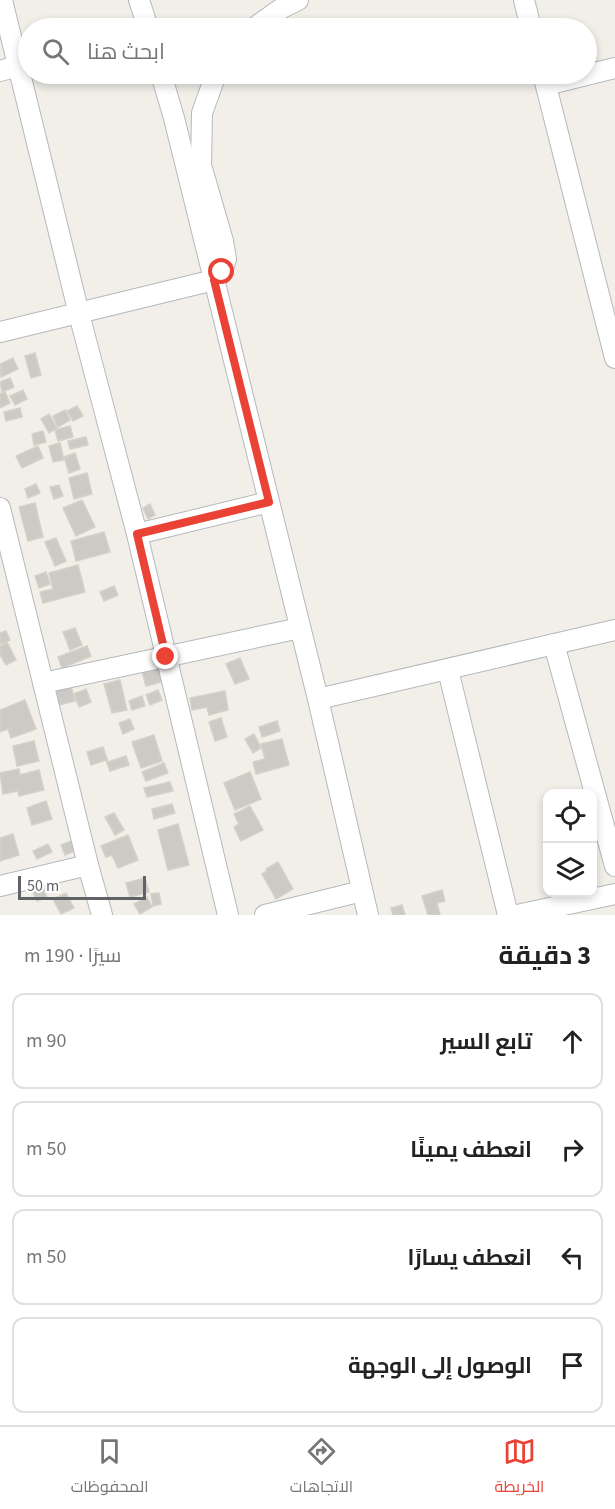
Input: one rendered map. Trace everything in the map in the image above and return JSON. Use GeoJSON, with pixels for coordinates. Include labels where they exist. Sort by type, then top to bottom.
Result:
{"type":"FeatureCollection","features":[{"type":"Feature","properties":{"kind":"street"},"geometry":{"type":"LineString","coordinates":[[2,0],[9,68],[79,314],[137,534],[228,915]]}},
{"type":"Feature","properties":{"kind":"street"},"geometry":{"type":"LineString","coordinates":[[139,0],[145,18]]}},
{"type":"Feature","properties":{"kind":"street"},"geometry":{"type":"LineString","coordinates":[[268,18],[298,0]]}},
{"type":"Feature","properties":{"kind":"street"},"geometry":{"type":"LineString","coordinates":[[524,0],[528,18]]}},
{"type":"Feature","properties":{"kind":"street"},"geometry":{"type":"LineString","coordinates":[[597,71],[615,68]]}},
{"type":"Feature","properties":{"kind":"street"},"geometry":{"type":"LineString","coordinates":[[164,84],[318,699],[368,915]]}},
{"type":"Feature","properties":{"kind":"street"},"geometry":{"type":"LineString","coordinates":[[0,332],[214,280],[222,272],[226,259],[224,242],[201,165],[202,113],[212,84]]}},
{"type":"Feature","properties":{"kind":"street"},"geometry":{"type":"LineString","coordinates":[[545,84],[615,358]]}},
{"type":"Feature","properties":{"kind":"street"},"geometry":{"type":"LineString","coordinates":[[137,534],[269,502]]}},
{"type":"Feature","properties":{"kind":"street"},"geometry":{"type":"LineString","coordinates":[[0,508],[8,571],[43,683],[102,915]]}},
{"type":"Feature","properties":{"kind":"street"},"geometry":{"type":"LineString","coordinates":[[43,683],[300,628]]}},
{"type":"Feature","properties":{"kind":"street"},"geometry":{"type":"LineString","coordinates":[[318,699],[615,630]]}},
{"type":"Feature","properties":{"kind":"street"},"geometry":{"type":"LineString","coordinates":[[554,644],[615,866]]}},
{"type":"Feature","properties":{"kind":"street"},"geometry":{"type":"LineString","coordinates":[[448,670],[508,915]]}},
{"type":"Feature","properties":{"kind":"street"},"geometry":{"type":"LineString","coordinates":[[0,886],[88,865]]}},
{"type":"Feature","properties":{"kind":"street"},"geometry":{"type":"LineString","coordinates":[[265,915],[362,891]]}},
{"type":"Feature","properties":{"kind":"street"},"geometry":{"type":"LineString","coordinates":[[517,915],[615,894]]}},
{"type":"Feature","properties":{"kind":"building"},"geometry":{"type":"Polygon","coordinates":[[[35,353],[41,375],[31,378],[25,356],[35,353]]]}},
{"type":"Feature","properties":{"kind":"building"},"geometry":{"type":"Polygon","coordinates":[[[13,358],[18,369],[1,377],[0,364],[13,358]]]}},
{"type":"Feature","properties":{"kind":"building"},"geometry":{"type":"Polygon","coordinates":[[[10,378],[14,387],[2,392],[0,382],[10,378]]]}},
{"type":"Feature","properties":{"kind":"building"},"geometry":{"type":"Polygon","coordinates":[[[23,390],[27,399],[15,405],[10,396],[23,390]]]}},
{"type":"Feature","properties":{"kind":"building"},"geometry":{"type":"Polygon","coordinates":[[[5,392],[10,403],[0,408],[0,394],[5,392]]]}},
{"type":"Feature","properties":{"kind":"building"},"geometry":{"type":"Polygon","coordinates":[[[77,406],[83,416],[73,421],[67,411],[77,406]]]}},
{"type":"Feature","properties":{"kind":"building"},"geometry":{"type":"Polygon","coordinates":[[[20,408],[22,417],[6,421],[4,412],[20,408]]]}},
{"type":"Feature","properties":{"kind":"building"},"geometry":{"type":"Polygon","coordinates":[[[65,410],[70,420],[58,427],[53,416],[65,410]]]}},
{"type":"Feature","properties":{"kind":"building"},"geometry":{"type":"Polygon","coordinates":[[[49,414],[57,428],[49,433],[41,419],[49,414]]]}},
{"type":"Feature","properties":{"kind":"building"},"geometry":{"type":"Polygon","coordinates":[[[70,426],[73,437],[58,441],[55,430],[70,426]]]}},
{"type":"Feature","properties":{"kind":"building"},"geometry":{"type":"Polygon","coordinates":[[[43,431],[46,442],[34,445],[32,434],[43,431]]]}},
{"type":"Feature","properties":{"kind":"building"},"geometry":{"type":"Polygon","coordinates":[[[86,437],[88,445],[70,449],[68,441],[86,437]]]}},
{"type":"Feature","properties":{"kind":"building"},"geometry":{"type":"Polygon","coordinates":[[[60,443],[64,460],[53,462],[49,446],[60,443]]]}},
{"type":"Feature","properties":{"kind":"building"},"geometry":{"type":"Polygon","coordinates":[[[38,446],[43,458],[22,468],[16,456],[38,446]]]}},
{"type":"Feature","properties":{"kind":"building"},"geometry":{"type":"Polygon","coordinates":[[[75,453],[80,469],[69,473],[64,457],[75,453]]]}},
{"type":"Feature","properties":{"kind":"building"},"geometry":{"type":"Polygon","coordinates":[[[87,473],[92,494],[74,499],[69,478],[87,473]]]}},
{"type":"Feature","properties":{"kind":"building"},"geometry":{"type":"Polygon","coordinates":[[[36,484],[40,493],[28,498],[25,489],[36,484]]]}},
{"type":"Feature","properties":{"kind":"building"},"geometry":{"type":"Polygon","coordinates":[[[59,485],[63,496],[54,499],[50,487],[59,485]]]}},
{"type":"Feature","properties":{"kind":"building"},"geometry":{"type":"Polygon","coordinates":[[[82,500],[95,527],[76,536],[63,508],[82,500]]]}},
{"type":"Feature","properties":{"kind":"building"},"geometry":{"type":"Polygon","coordinates":[[[35,503],[43,537],[28,541],[19,507],[35,503]]]}},
{"type":"Feature","properties":{"kind":"building"},"geometry":{"type":"Polygon","coordinates":[[[150,504],[155,515],[148,519],[143,508],[150,504]]]}},
{"type":"Feature","properties":{"kind":"building"},"geometry":{"type":"Polygon","coordinates":[[[104,532],[110,552],[76,561],[71,541],[104,532]]]}},
{"type":"Feature","properties":{"kind":"building"},"geometry":{"type":"Polygon","coordinates":[[[56,538],[66,561],[55,566],[45,542],[56,538]]]}},
{"type":"Feature","properties":{"kind":"building"},"geometry":{"type":"Polygon","coordinates":[[[78,565],[85,592],[43,603],[40,592],[53,589],[49,573],[78,565]]]}},
{"type":"Feature","properties":{"kind":"building"},"geometry":{"type":"Polygon","coordinates":[[[46,572],[50,584],[39,588],[35,576],[46,572]]]}},
{"type":"Feature","properties":{"kind":"building"},"geometry":{"type":"Polygon","coordinates":[[[114,586],[118,595],[104,601],[100,592],[114,586]]]}},
{"type":"Feature","properties":{"kind":"building"},"geometry":{"type":"Polygon","coordinates":[[[75,628],[82,645],[70,650],[63,632],[75,628]]]}},
{"type":"Feature","properties":{"kind":"building"},"geometry":{"type":"Polygon","coordinates":[[[6,631],[10,640],[0,644],[0,633],[6,631]]]}},
{"type":"Feature","properties":{"kind":"building"},"geometry":{"type":"Polygon","coordinates":[[[7,642],[16,660],[6,665],[0,655],[0,646],[7,642]]]}},
{"type":"Feature","properties":{"kind":"building"},"geometry":{"type":"Polygon","coordinates":[[[87,646],[91,656],[62,668],[58,657],[87,646]]]}},
{"type":"Feature","properties":{"kind":"building"},"geometry":{"type":"Polygon","coordinates":[[[240,658],[249,679],[235,684],[226,664],[240,658]]]}},
{"type":"Feature","properties":{"kind":"building"},"geometry":{"type":"Polygon","coordinates":[[[160,663],[165,681],[146,686],[141,668],[160,663]]]}},
{"type":"Feature","properties":{"kind":"building"},"geometry":{"type":"Polygon","coordinates":[[[120,680],[127,710],[112,713],[104,684],[120,680]]]}},
{"type":"Feature","properties":{"kind":"building"},"geometry":{"type":"Polygon","coordinates":[[[71,686],[75,701],[59,705],[56,690],[71,686]]]}},
{"type":"Feature","properties":{"kind":"building"},"geometry":{"type":"Polygon","coordinates":[[[86,689],[91,702],[79,707],[74,694],[86,689]]]}},
{"type":"Feature","properties":{"kind":"building"},"geometry":{"type":"Polygon","coordinates":[[[158,690],[162,700],[150,705],[146,695],[158,690]]]}},
{"type":"Feature","properties":{"kind":"building"},"geometry":{"type":"Polygon","coordinates":[[[225,691],[228,710],[209,715],[207,707],[192,710],[190,698],[225,691]]]}},
{"type":"Feature","properties":{"kind":"building"},"geometry":{"type":"Polygon","coordinates":[[[142,696],[145,706],[132,710],[129,701],[142,696]]]}},
{"type":"Feature","properties":{"kind":"building"},"geometry":{"type":"Polygon","coordinates":[[[25,700],[36,729],[11,738],[8,729],[0,732],[0,710],[25,700]]]}},
{"type":"Feature","properties":{"kind":"building"},"geometry":{"type":"Polygon","coordinates":[[[221,718],[227,737],[215,741],[209,722],[221,718]]]}},
{"type":"Feature","properties":{"kind":"building"},"geometry":{"type":"Polygon","coordinates":[[[130,719],[134,729],[123,734],[119,723],[130,719]]]}},
{"type":"Feature","properties":{"kind":"building"},"geometry":{"type":"Polygon","coordinates":[[[277,721],[280,731],[262,737],[259,727],[277,721]]]}},
{"type":"Feature","properties":{"kind":"building"},"geometry":{"type":"Polygon","coordinates":[[[254,734],[261,748],[253,753],[245,739],[254,734]]]}},
{"type":"Feature","properties":{"kind":"building"},"geometry":{"type":"Polygon","coordinates":[[[154,735],[162,761],[141,768],[132,742],[154,735]]]}},
{"type":"Feature","properties":{"kind":"building"},"geometry":{"type":"Polygon","coordinates":[[[282,739],[289,765],[256,774],[253,762],[265,759],[261,744],[282,739]]]}},
{"type":"Feature","properties":{"kind":"building"},"geometry":{"type":"Polygon","coordinates":[[[34,741],[39,761],[17,766],[13,746],[34,741]]]}},
{"type":"Feature","properties":{"kind":"building"},"geometry":{"type":"Polygon","coordinates":[[[103,747],[108,762],[126,756],[129,765],[110,771],[106,760],[91,765],[87,752],[103,747]]]}},
{"type":"Feature","properties":{"kind":"building"},"geometry":{"type":"Polygon","coordinates":[[[164,763],[168,773],[146,781],[142,772],[164,763]]]}},
{"type":"Feature","properties":{"kind":"building"},"geometry":{"type":"Polygon","coordinates":[[[19,769],[20,775],[39,770],[44,790],[19,796],[18,791],[3,794],[0,773],[19,769]]]}},
{"type":"Feature","properties":{"kind":"building"},"geometry":{"type":"Polygon","coordinates":[[[250,772],[261,799],[235,810],[224,783],[250,772]]]}},
{"type":"Feature","properties":{"kind":"building"},"geometry":{"type":"Polygon","coordinates":[[[170,782],[173,791],[147,797],[144,788],[170,782]]]}},
{"type":"Feature","properties":{"kind":"building"},"geometry":{"type":"Polygon","coordinates":[[[46,801],[52,819],[32,825],[27,808],[46,801]]]}},
{"type":"Feature","properties":{"kind":"building"},"geometry":{"type":"Polygon","coordinates":[[[172,804],[175,813],[154,819],[152,809],[172,804]]]}},
{"type":"Feature","properties":{"kind":"building"},"geometry":{"type":"Polygon","coordinates":[[[250,806],[263,830],[241,841],[234,827],[239,824],[234,814],[250,806]]]}},
{"type":"Feature","properties":{"kind":"building"},"geometry":{"type":"Polygon","coordinates":[[[114,813],[124,830],[115,835],[105,817],[114,813]]]}},
{"type":"Feature","properties":{"kind":"building"},"geometry":{"type":"Polygon","coordinates":[[[178,824],[189,865],[168,870],[158,830],[178,824]]]}},
{"type":"Feature","properties":{"kind":"building"},"geometry":{"type":"Polygon","coordinates":[[[13,834],[19,855],[0,861],[0,838],[13,834]]]}},
{"type":"Feature","properties":{"kind":"building"},"geometry":{"type":"Polygon","coordinates":[[[128,835],[138,860],[118,868],[112,855],[106,857],[101,846],[128,835]]]}},
{"type":"Feature","properties":{"kind":"building"},"geometry":{"type":"Polygon","coordinates":[[[76,839],[80,849],[65,855],[61,845],[76,839]]]}},
{"type":"Feature","properties":{"kind":"building"},"geometry":{"type":"Polygon","coordinates":[[[48,844],[52,852],[37,859],[33,851],[48,844]]]}},
{"type":"Feature","properties":{"kind":"building"},"geometry":{"type":"Polygon","coordinates":[[[278,862],[293,889],[276,899],[262,874],[278,862]]]}},
{"type":"Feature","properties":{"kind":"building"},"geometry":{"type":"Polygon","coordinates":[[[145,878],[149,892],[130,897],[126,883],[145,878]]]}},
{"type":"Feature","properties":{"kind":"building"},"geometry":{"type":"Polygon","coordinates":[[[43,887],[47,897],[37,901],[33,892],[43,887]]]}},
{"type":"Feature","properties":{"kind":"building"},"geometry":{"type":"Polygon","coordinates":[[[442,890],[445,901],[437,903],[440,915],[428,915],[422,896],[442,890]]]}},
{"type":"Feature","properties":{"kind":"building"},"geometry":{"type":"Polygon","coordinates":[[[66,893],[74,908],[61,914],[53,899],[66,893]]]}},
{"type":"Feature","properties":{"kind":"building"},"geometry":{"type":"Polygon","coordinates":[[[159,893],[161,904],[153,906],[151,894],[159,893]]]}},
{"type":"Feature","properties":{"kind":"building"},"geometry":{"type":"Polygon","coordinates":[[[147,897],[152,907],[140,914],[134,904],[147,897]]]}},
{"type":"Feature","properties":{"kind":"building"},"geometry":{"type":"Polygon","coordinates":[[[402,905],[405,915],[393,915],[391,908],[402,905]]]}},
{"type":"Feature","properties":{"kind":"route"},"geometry":{"type":"LineString","coordinates":[[166,657],[137,534],[269,502],[214,280],[222,272]]}}]}
